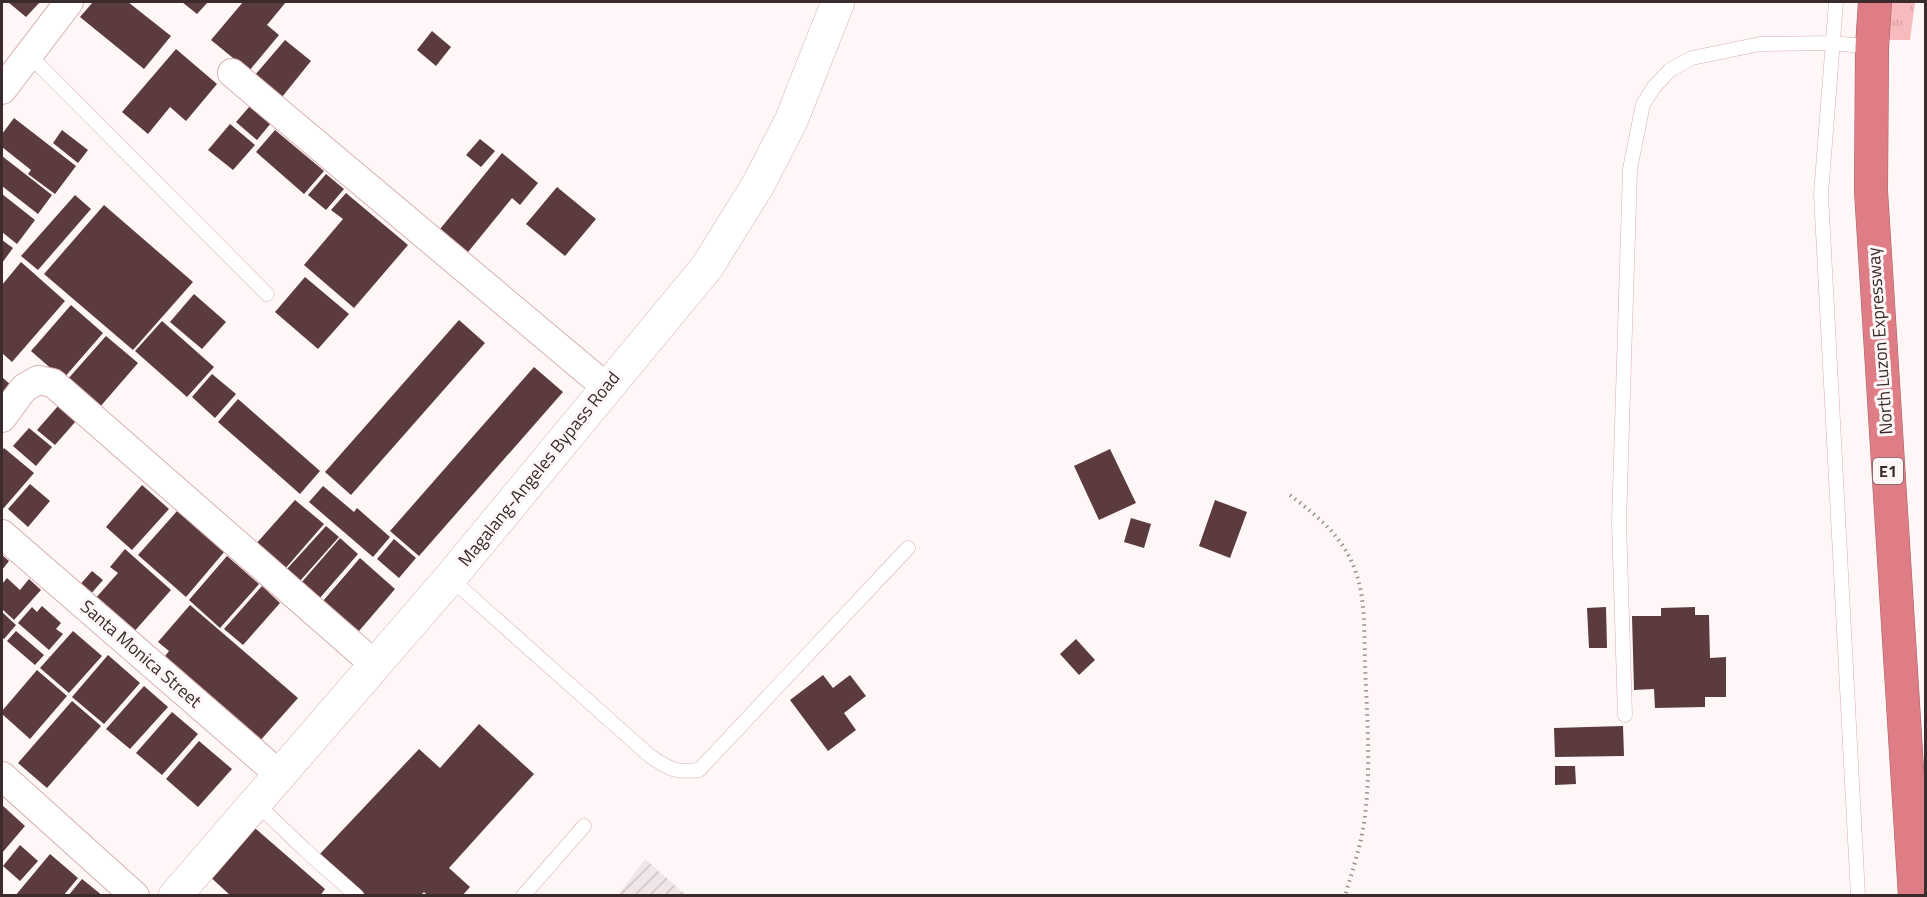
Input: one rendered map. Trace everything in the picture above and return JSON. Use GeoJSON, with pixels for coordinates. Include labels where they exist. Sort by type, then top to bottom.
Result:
{"type":"FeatureCollection","features":[{"type":"Feature","properties":{"kind":"highway","name":"North Luzon Expressway"},"geometry":{"type":"LineString","coordinates":[[1875,2],[1872,47],[1871,191],[1915,896]]}},
{"type":"Feature","properties":{"kind":"street"},"geometry":{"type":"LineString","coordinates":[[2,90],[69,2]]}},
{"type":"Feature","properties":{"kind":"street","name":"Magalang-Angeles Bypass Road"},"geometry":{"type":"LineString","coordinates":[[175,896],[450,578],[707,267],[758,185],[791,121],[838,2]]}},
{"type":"Feature","properties":{"kind":"street"},"geometry":{"type":"LineString","coordinates":[[232,73],[606,387]]}},
{"type":"Feature","properties":{"kind":"street"},"geometry":{"type":"LineString","coordinates":[[2,418],[24,388],[38,380],[53,383],[374,664]]}},
{"type":"Feature","properties":{"kind":"street","name":"Santa Monica Street"},"geometry":{"type":"LineString","coordinates":[[2,534],[280,775]]}},
{"type":"Feature","properties":{"kind":"street"},"geometry":{"type":"LineString","coordinates":[[2,776],[135,896]]}},
{"type":"Feature","properties":{"kind":"lane"},"geometry":{"type":"LineString","coordinates":[[1836,2],[1821,194],[1858,896]]}},
{"type":"Feature","properties":{"kind":"lane"},"geometry":{"type":"LineString","coordinates":[[1625,715],[1619,510],[1630,169],[1643,104],[1654,87],[1670,70],[1692,58],[1760,44],[1833,43],[1872,47]]}},
{"type":"Feature","properties":{"kind":"lane"},"geometry":{"type":"LineString","coordinates":[[28,54],[267,294]]}},
{"type":"Feature","properties":{"kind":"lane"},"geometry":{"type":"LineString","coordinates":[[450,578],[650,756],[666,767],[683,772],[699,770],[908,548]]}},
{"type":"Feature","properties":{"kind":"lane"},"geometry":{"type":"LineString","coordinates":[[256,803],[357,896]]}},
{"type":"Feature","properties":{"kind":"lane"},"geometry":{"type":"LineString","coordinates":[[523,896],[584,826]]}},
{"type":"Feature","properties":{"kind":"path"},"geometry":{"type":"LineString","coordinates":[[1290,495],[1327,525],[1344,546],[1355,570],[1362,599],[1366,698],[1366,794],[1363,830],[1345,896]]}},
{"type":"Feature","properties":{"kind":"shaded area"},"geometry":{"type":"Polygon","coordinates":[[[645,859],[686,895],[618,895],[645,859]]]}},
{"type":"Feature","properties":{"kind":"green space"},"geometry":{"type":"Polygon","coordinates":[[[1888,2],[1915,2],[1910,40],[1886,40],[1888,2]]]}},
{"type":"Feature","properties":{"kind":"building"},"geometry":{"type":"Polygon","coordinates":[[[8,2],[40,2],[26,17],[8,2]]]}},
{"type":"Feature","properties":{"kind":"building"},"geometry":{"type":"Polygon","coordinates":[[[93,2],[128,2],[171,36],[144,69],[80,17],[93,2]]]}},
{"type":"Feature","properties":{"kind":"building"},"geometry":{"type":"Polygon","coordinates":[[[182,2],[208,2],[197,14],[182,2]]]}},
{"type":"Feature","properties":{"kind":"building"},"geometry":{"type":"Polygon","coordinates":[[[243,2],[286,2],[267,25],[279,35],[249,71],[211,40],[243,2]]]}},
{"type":"Feature","properties":{"kind":"building"},"geometry":{"type":"Polygon","coordinates":[[[432,31],[451,47],[436,66],[417,50],[432,31]]]}},
{"type":"Feature","properties":{"kind":"building"},"geometry":{"type":"Polygon","coordinates":[[[285,40],[311,61],[282,97],[255,75],[285,40]]]}},
{"type":"Feature","properties":{"kind":"building"},"geometry":{"type":"Polygon","coordinates":[[[176,49],[217,84],[186,121],[170,107],[148,134],[122,112],[176,49]]]}},
{"type":"Feature","properties":{"kind":"building"},"geometry":{"type":"Polygon","coordinates":[[[250,106],[271,123],[257,140],[236,122],[250,106]]]}},
{"type":"Feature","properties":{"kind":"building"},"geometry":{"type":"Polygon","coordinates":[[[14,118],[76,166],[55,194],[28,174],[31,170],[2,147],[2,134],[14,118]]]}},
{"type":"Feature","properties":{"kind":"building"},"geometry":{"type":"Polygon","coordinates":[[[230,124],[255,145],[233,170],[208,150],[230,124]]]}},
{"type":"Feature","properties":{"kind":"building"},"geometry":{"type":"Polygon","coordinates":[[[62,130],[88,150],[78,163],[53,143],[62,130]]]}},
{"type":"Feature","properties":{"kind":"building"},"geometry":{"type":"Polygon","coordinates":[[[275,130],[324,171],[304,194],[256,152],[275,130]]]}},
{"type":"Feature","properties":{"kind":"building"},"geometry":{"type":"Polygon","coordinates":[[[480,139],[495,151],[481,167],[466,155],[480,139]]]}},
{"type":"Feature","properties":{"kind":"building"},"geometry":{"type":"Polygon","coordinates":[[[502,153],[538,183],[520,205],[512,198],[464,257],[436,234],[502,153]]]}},
{"type":"Feature","properties":{"kind":"building"},"geometry":{"type":"Polygon","coordinates":[[[2,156],[52,195],[38,214],[2,186],[2,156]]]}},
{"type":"Feature","properties":{"kind":"building"},"geometry":{"type":"Polygon","coordinates":[[[326,174],[344,189],[326,210],[308,195],[326,174]]]}},
{"type":"Feature","properties":{"kind":"building"},"geometry":{"type":"Polygon","coordinates":[[[557,187],[596,219],[565,256],[526,224],[557,187]]]}},
{"type":"Feature","properties":{"kind":"building"},"geometry":{"type":"Polygon","coordinates":[[[346,193],[408,245],[354,308],[304,265],[343,219],[331,210],[346,193]]]}},
{"type":"Feature","properties":{"kind":"building"},"geometry":{"type":"Polygon","coordinates":[[[2,194],[35,220],[17,244],[2,232],[2,194]]]}},
{"type":"Feature","properties":{"kind":"building"},"geometry":{"type":"Polygon","coordinates":[[[75,195],[91,209],[38,270],[21,256],[75,195]]]}},
{"type":"Feature","properties":{"kind":"building"},"geometry":{"type":"Polygon","coordinates":[[[104,205],[193,282],[133,350],[44,274],[104,205]]]}},
{"type":"Feature","properties":{"kind":"building"},"geometry":{"type":"Polygon","coordinates":[[[2,240],[13,248],[2,263],[2,240]]]}},
{"type":"Feature","properties":{"kind":"building"},"geometry":{"type":"Polygon","coordinates":[[[21,262],[65,301],[12,362],[2,353],[2,285],[21,262]]]}},
{"type":"Feature","properties":{"kind":"building"},"geometry":{"type":"Polygon","coordinates":[[[305,277],[349,314],[318,349],[275,312],[305,277]]]}},
{"type":"Feature","properties":{"kind":"building"},"geometry":{"type":"Polygon","coordinates":[[[194,294],[226,322],[202,349],[170,322],[194,294]]]}},
{"type":"Feature","properties":{"kind":"building"},"geometry":{"type":"Polygon","coordinates":[[[71,305],[103,333],[63,379],[31,351],[71,305]]]}},
{"type":"Feature","properties":{"kind":"building"},"geometry":{"type":"Polygon","coordinates":[[[459,320],[485,343],[351,495],[325,472],[459,320]]]}},
{"type":"Feature","properties":{"kind":"building"},"geometry":{"type":"Polygon","coordinates":[[[162,321],[214,367],[187,397],[135,351],[162,321]]]}},
{"type":"Feature","properties":{"kind":"building"},"geometry":{"type":"Polygon","coordinates":[[[106,336],[138,363],[99,408],[67,380],[106,336]]]}},
{"type":"Feature","properties":{"kind":"building"},"geometry":{"type":"Polygon","coordinates":[[[534,367],[563,392],[419,556],[390,531],[534,367]]]}},
{"type":"Feature","properties":{"kind":"building"},"geometry":{"type":"Polygon","coordinates":[[[212,374],[236,394],[215,418],[192,397],[212,374]]]}},
{"type":"Feature","properties":{"kind":"building"},"geometry":{"type":"Polygon","coordinates":[[[2,377],[14,388],[2,402],[2,377]]]}},
{"type":"Feature","properties":{"kind":"building"},"geometry":{"type":"Polygon","coordinates":[[[238,399],[320,471],[300,494],[218,422],[238,399]]]}},
{"type":"Feature","properties":{"kind":"building"},"geometry":{"type":"Polygon","coordinates":[[[58,406],[76,421],[55,445],[37,430],[58,406]]]}},
{"type":"Feature","properties":{"kind":"building"},"geometry":{"type":"Polygon","coordinates":[[[29,428],[52,447],[36,466],[13,446],[29,428]]]}},
{"type":"Feature","properties":{"kind":"building"},"geometry":{"type":"Polygon","coordinates":[[[4,448],[34,473],[2,510],[2,451],[4,448]]]}},
{"type":"Feature","properties":{"kind":"building"},"geometry":{"type":"Polygon","coordinates":[[[1110,449],[1136,503],[1099,520],[1074,466],[1110,449]]]}},
{"type":"Feature","properties":{"kind":"building"},"geometry":{"type":"Polygon","coordinates":[[[30,484],[50,501],[28,527],[8,509],[30,484]]]}},
{"type":"Feature","properties":{"kind":"building"},"geometry":{"type":"Polygon","coordinates":[[[142,485],[169,509],[132,550],[106,527],[142,485]]]}},
{"type":"Feature","properties":{"kind":"building"},"geometry":{"type":"Polygon","coordinates":[[[323,486],[354,512],[357,508],[390,537],[373,557],[309,502],[323,486]]]}},
{"type":"Feature","properties":{"kind":"building"},"geometry":{"type":"Polygon","coordinates":[[[295,500],[324,524],[284,570],[255,545],[295,500]]]}},
{"type":"Feature","properties":{"kind":"building"},"geometry":{"type":"Polygon","coordinates":[[[1215,500],[1247,512],[1230,558],[1199,546],[1215,500]]]}},
{"type":"Feature","properties":{"kind":"building"},"geometry":{"type":"Polygon","coordinates":[[[178,510],[225,551],[186,597],[138,555],[178,510]]]}},
{"type":"Feature","properties":{"kind":"building"},"geometry":{"type":"Polygon","coordinates":[[[1131,518],[1151,524],[1144,548],[1124,542],[1131,518]]]}},
{"type":"Feature","properties":{"kind":"building"},"geometry":{"type":"Polygon","coordinates":[[[326,526],[339,537],[299,582],[286,570],[326,526]]]}},
{"type":"Feature","properties":{"kind":"building"},"geometry":{"type":"Polygon","coordinates":[[[340,538],[358,554],[319,599],[301,583],[340,538]]]}},
{"type":"Feature","properties":{"kind":"building"},"geometry":{"type":"Polygon","coordinates":[[[394,539],[416,558],[399,578],[377,559],[394,539]]]}},
{"type":"Feature","properties":{"kind":"building"},"geometry":{"type":"Polygon","coordinates":[[[125,549],[171,590],[132,634],[94,600],[118,573],[110,567],[125,549]]]}},
{"type":"Feature","properties":{"kind":"building"},"geometry":{"type":"Polygon","coordinates":[[[2,555],[9,561],[2,570],[2,555]]]}},
{"type":"Feature","properties":{"kind":"building"},"geometry":{"type":"Polygon","coordinates":[[[227,556],[259,584],[220,628],[189,600],[227,556]]]}},
{"type":"Feature","properties":{"kind":"building"},"geometry":{"type":"Polygon","coordinates":[[[360,558],[395,589],[359,631],[323,601],[360,558]]]}},
{"type":"Feature","properties":{"kind":"building"},"geometry":{"type":"Polygon","coordinates":[[[92,571],[103,580],[89,596],[78,587],[92,571]]]}},
{"type":"Feature","properties":{"kind":"building"},"geometry":{"type":"Polygon","coordinates":[[[7,578],[20,590],[29,579],[41,590],[14,620],[2,609],[2,584],[7,578]]]}},
{"type":"Feature","properties":{"kind":"building"},"geometry":{"type":"Polygon","coordinates":[[[262,586],[280,603],[243,645],[224,629],[262,586]]]}},
{"type":"Feature","properties":{"kind":"building"},"geometry":{"type":"Polygon","coordinates":[[[190,605],[298,698],[258,743],[162,660],[169,651],[158,642],[190,605]]]}},
{"type":"Feature","properties":{"kind":"building"},"geometry":{"type":"Polygon","coordinates":[[[42,606],[61,623],[56,629],[63,634],[49,650],[18,623],[32,607],[37,612],[42,606]]]}},
{"type":"Feature","properties":{"kind":"building"},"geometry":{"type":"Polygon","coordinates":[[[1606,607],[1607,648],[1589,648],[1587,608],[1606,607]]]}},
{"type":"Feature","properties":{"kind":"building"},"geometry":{"type":"Polygon","coordinates":[[[1695,607],[1695,615],[1709,615],[1710,658],[1726,657],[1726,697],[1705,697],[1705,707],[1655,708],[1654,689],[1634,690],[1632,616],[1661,616],[1661,608],[1695,607]]]}},
{"type":"Feature","properties":{"kind":"building"},"geometry":{"type":"Polygon","coordinates":[[[2,612],[16,625],[4,639],[2,637],[2,612]]]}},
{"type":"Feature","properties":{"kind":"building"},"geometry":{"type":"Polygon","coordinates":[[[16,631],[44,655],[35,665],[7,641],[16,631]]]}},
{"type":"Feature","properties":{"kind":"building"},"geometry":{"type":"Polygon","coordinates":[[[73,631],[102,656],[69,693],[40,668],[73,631]]]}},
{"type":"Feature","properties":{"kind":"building"},"geometry":{"type":"Polygon","coordinates":[[[1076,639],[1095,660],[1079,675],[1060,654],[1076,639]]]}},
{"type":"Feature","properties":{"kind":"building"},"geometry":{"type":"Polygon","coordinates":[[[108,655],[140,683],[104,724],[72,697],[108,655]]]}},
{"type":"Feature","properties":{"kind":"building"},"geometry":{"type":"Polygon","coordinates":[[[37,670],[67,696],[30,739],[2,714],[2,711],[37,670]]]}},
{"type":"Feature","properties":{"kind":"building"},"geometry":{"type":"Polygon","coordinates":[[[823,675],[833,688],[850,675],[866,696],[844,713],[856,730],[828,751],[790,700],[823,675]]]}},
{"type":"Feature","properties":{"kind":"building"},"geometry":{"type":"Polygon","coordinates":[[[144,686],[168,707],[130,749],[106,729],[144,686]]]}},
{"type":"Feature","properties":{"kind":"building"},"geometry":{"type":"Polygon","coordinates":[[[72,701],[101,726],[47,788],[18,763],[72,701]]]}},
{"type":"Feature","properties":{"kind":"building"},"geometry":{"type":"Polygon","coordinates":[[[172,712],[198,734],[162,775],[136,753],[172,712]]]}},
{"type":"Feature","properties":{"kind":"building"},"geometry":{"type":"Polygon","coordinates":[[[479,724],[534,774],[449,868],[470,887],[462,896],[428,896],[424,892],[420,896],[366,896],[319,855],[419,749],[440,768],[479,724]]]}},
{"type":"Feature","properties":{"kind":"building"},"geometry":{"type":"Polygon","coordinates":[[[1623,726],[1624,756],[1555,757],[1554,728],[1623,726]]]}},
{"type":"Feature","properties":{"kind":"building"},"geometry":{"type":"Polygon","coordinates":[[[199,741],[232,769],[198,807],[166,779],[199,741]]]}},
{"type":"Feature","properties":{"kind":"building"},"geometry":{"type":"Polygon","coordinates":[[[1555,766],[1575,766],[1576,784],[1555,785],[1555,766]]]}},
{"type":"Feature","properties":{"kind":"building"},"geometry":{"type":"Polygon","coordinates":[[[2,805],[25,826],[2,853],[2,805]]]}},
{"type":"Feature","properties":{"kind":"building"},"geometry":{"type":"Polygon","coordinates":[[[249,823],[325,889],[320,896],[231,896],[206,873],[249,823]]]}},
{"type":"Feature","properties":{"kind":"building"},"geometry":{"type":"Polygon","coordinates":[[[20,845],[38,861],[20,881],[3,866],[20,845]]]}},
{"type":"Feature","properties":{"kind":"building"},"geometry":{"type":"Polygon","coordinates":[[[50,854],[78,878],[63,896],[15,896],[50,854]]]}},
{"type":"Feature","properties":{"kind":"building"},"geometry":{"type":"Polygon","coordinates":[[[82,879],[103,896],[68,896],[82,879]]]}}]}
